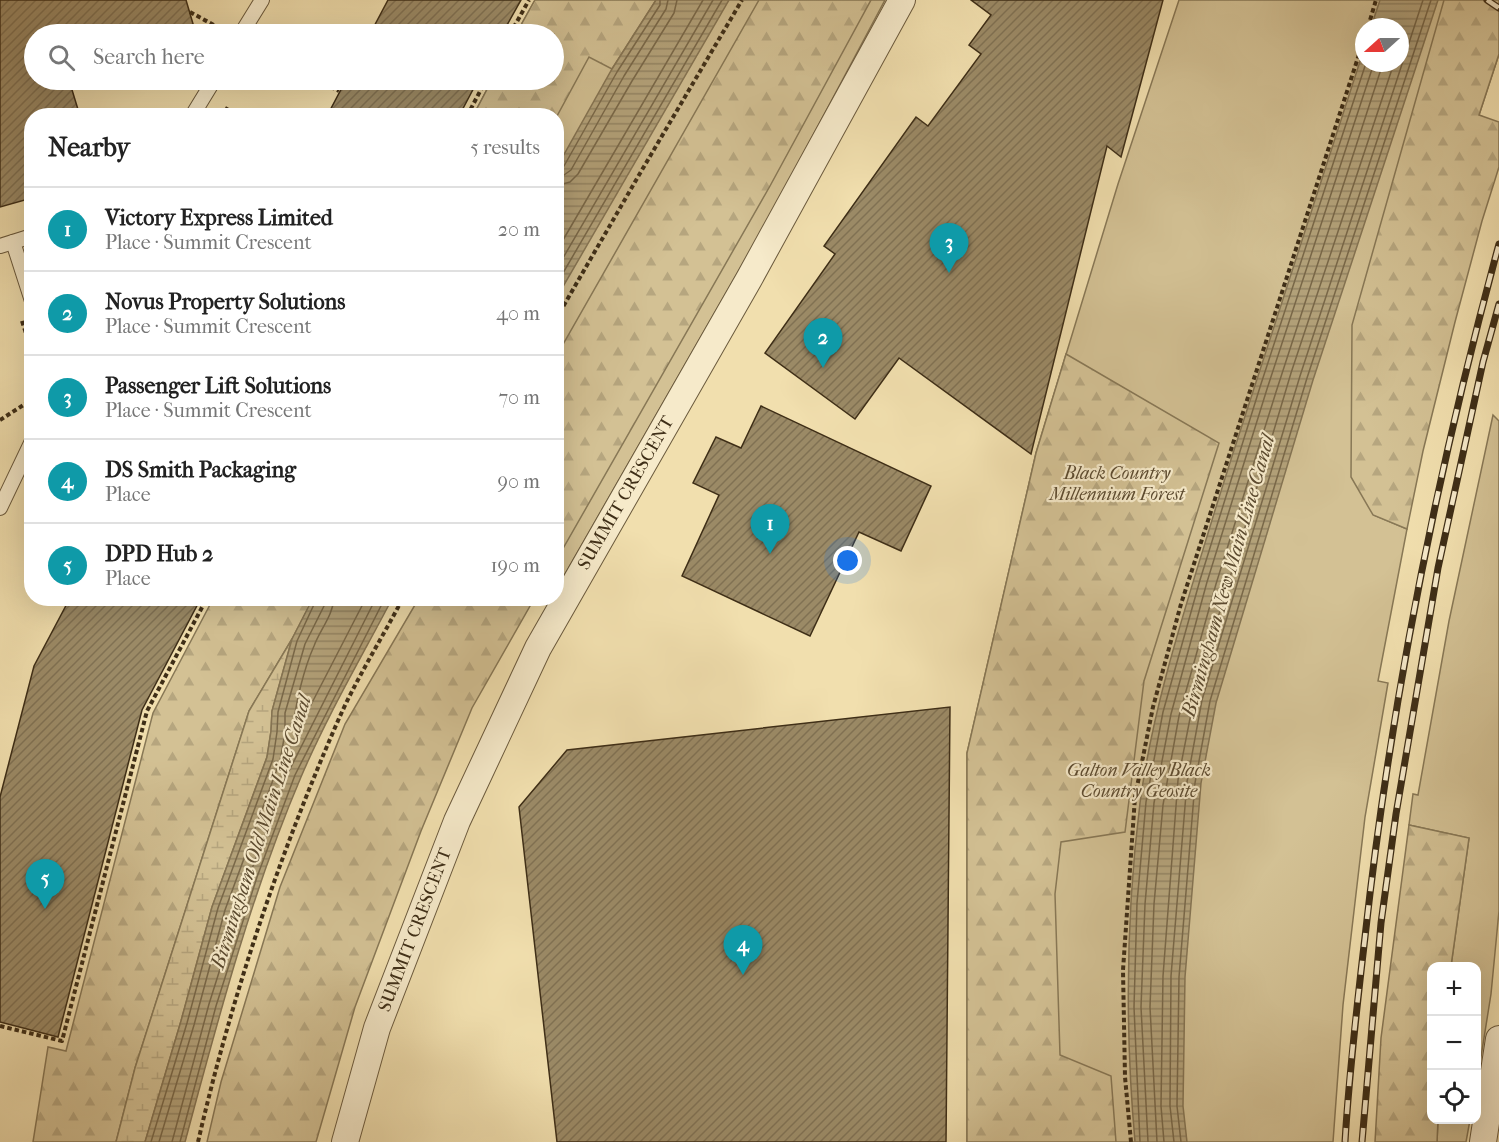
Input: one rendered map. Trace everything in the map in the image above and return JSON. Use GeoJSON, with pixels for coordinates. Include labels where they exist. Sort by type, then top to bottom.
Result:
{"type":"FeatureCollection","features":[{"type":"Feature","properties":{"kind":"street","name":"SUMMIT CRESCENT"},"geometry":{"type":"LineString","coordinates":[[564,603],[749,279],[902,0]]}},
{"type":"Feature","properties":{"kind":"street","name":"SUMMIT CRESCENT"},"geometry":{"type":"LineString","coordinates":[[345,1142],[377,1028],[457,821],[538,648],[562,606]]}},
{"type":"Feature","properties":{"kind":"street"},"geometry":{"type":"LineString","coordinates":[[1483,1142],[1499,1039]]}},
{"type":"Feature","properties":{"kind":"lane"},"geometry":{"type":"LineString","coordinates":[[247,24],[262,0]]}},
{"type":"Feature","properties":{"kind":"lane"},"geometry":{"type":"LineString","coordinates":[[197,108],[208,90]]}},
{"type":"Feature","properties":{"kind":"lane"},"geometry":{"type":"LineString","coordinates":[[24,239],[7,244],[24,283]]}},
{"type":"Feature","properties":{"kind":"lane"},"geometry":{"type":"LineString","coordinates":[[2,501],[24,457]]}},
{"type":"Feature","properties":{"kind":"path"},"geometry":{"type":"LineString","coordinates":[[516,24],[529,0]]}},
{"type":"Feature","properties":{"kind":"path"},"geometry":{"type":"LineString","coordinates":[[564,305],[742,0]]}},
{"type":"Feature","properties":{"kind":"path"},"geometry":{"type":"LineString","coordinates":[[1371,18],[1376,0]]}},
{"type":"Feature","properties":{"kind":"path"},"geometry":{"type":"LineString","coordinates":[[190,12],[212,24]]}},
{"type":"Feature","properties":{"kind":"path"},"geometry":{"type":"LineString","coordinates":[[1131,1142],[1125,1077],[1124,970],[1135,797],[1153,707],[1181,604],[1355,67]]}},
{"type":"Feature","properties":{"kind":"path"},"geometry":{"type":"LineString","coordinates":[[471,108],[481,90]]}},
{"type":"Feature","properties":{"kind":"path"},"geometry":{"type":"LineString","coordinates":[[0,420],[24,405]]}},
{"type":"Feature","properties":{"kind":"path"},"geometry":{"type":"LineString","coordinates":[[0,1026],[62,1041],[147,711],[203,606]]}},
{"type":"Feature","properties":{"kind":"path"},"geometry":{"type":"LineString","coordinates":[[198,1142],[214,1072],[271,888],[337,722],[399,606]]}},
{"type":"Feature","properties":{"kind":"green space"},"geometry":{"type":"Polygon","coordinates":[[[535,0],[885,0],[769,218],[564,576],[564,108],[477,108],[487,90],[564,90],[564,24],[522,24],[535,0]]]}},
{"type":"Feature","properties":{"kind":"green space"},"geometry":{"type":"Polygon","coordinates":[[[535,0],[656,0],[612,69],[589,57],[561,108],[477,108],[487,90],[564,90],[564,24],[522,24],[535,0]]]}},
{"type":"Feature","properties":{"kind":"green space"},"geometry":{"type":"Polygon","coordinates":[[[759,0],[871,0],[770,186],[564,547],[564,343],[759,0]]]}},
{"type":"Feature","properties":{"kind":"green space","name":"Galton Valley Black Country Geosite"},"geometry":{"type":"Polygon","coordinates":[[[1179,0],[1499,0],[1499,54],[1479,115],[1483,117],[1374,515],[1407,529],[1378,681],[1388,683],[1365,817],[1343,1005],[1333,1142],[967,1142],[967,753],[1036,453],[1118,184],[1179,0]]]}},
{"type":"Feature","properties":{"kind":"green space"},"geometry":{"type":"Polygon","coordinates":[[[1444,0],[1499,0],[1499,54],[1479,115],[1499,122],[1499,167],[1455,322],[1423,451],[1407,529],[1373,515],[1351,477],[1352,325],[1444,0]]]}},
{"type":"Feature","properties":{"kind":"green space","name":"Black Country Millennium Forest"},"geometry":{"type":"Polygon","coordinates":[[[1066,354],[1219,443],[1144,681],[1125,832],[1061,842],[1055,894],[1060,1055],[1111,1076],[1116,1142],[967,1142],[967,753],[1036,453],[1066,354]]]}},
{"type":"Feature","properties":{"kind":"green space"},"geometry":{"type":"Polygon","coordinates":[[[1493,415],[1499,421],[1499,911],[1491,994],[1481,1057],[1481,962],[1452,962],[1469,838],[1409,825],[1413,794],[1418,795],[1449,621],[1493,415]]]}},
{"type":"Feature","properties":{"kind":"green space"},"geometry":{"type":"Polygon","coordinates":[[[209,606],[309,606],[249,711],[135,1068],[116,1142],[33,1142],[48,1047],[66,1051],[153,713],[209,606]]]}},
{"type":"Feature","properties":{"kind":"green space"},"geometry":{"type":"Polygon","coordinates":[[[414,606],[530,606],[472,708],[421,831],[355,1007],[316,1142],[207,1142],[221,1082],[280,887],[345,724],[414,606]]]}},
{"type":"Feature","properties":{"kind":"green space"},"geometry":{"type":"Polygon","coordinates":[[[292,639],[272,711],[267,757],[212,907],[145,1142],[116,1142],[135,1068],[249,711],[292,639]]]}},
{"type":"Feature","properties":{"kind":"green space"},"geometry":{"type":"Polygon","coordinates":[[[1409,825],[1469,838],[1452,962],[1427,962],[1427,1124],[1438,1124],[1437,1142],[1375,1142],[1381,1038],[1409,825]]]}},
{"type":"Feature","properties":{"kind":"green space"},"geometry":{"type":"Polygon","coordinates":[[[1438,1124],[1469,1124],[1466,1142],[1437,1142],[1438,1124]]]}},
{"type":"Feature","properties":{"kind":"water"},"geometry":{"type":"Polygon","coordinates":[[[656,0],[729,0],[564,285],[564,155],[612,69],[656,0]]]}},
{"type":"Feature","properties":{"kind":"water","name":"Birmingham New Main Line Canal"},"geometry":{"type":"Polygon","coordinates":[[[1380,0],[1438,0],[1313,380],[1216,703],[1201,783],[1185,977],[1183,1106],[1187,1142],[1135,1142],[1128,972],[1135,845],[1153,728],[1172,654],[1216,507],[1356,72],[1409,72],[1409,18],[1374,18],[1380,0]]]}},
{"type":"Feature","properties":{"kind":"water","name":"Birmingham Old Main Line Canal"},"geometry":{"type":"Polygon","coordinates":[[[309,606],[388,606],[322,732],[283,821],[251,911],[185,1142],[145,1142],[212,907],[267,757],[272,711],[292,639],[309,606]]]}},
{"type":"Feature","properties":{"kind":"building"},"geometry":{"type":"Polygon","coordinates":[[[0,0],[186,0],[193,24],[24,24],[24,90],[72,90],[78,108],[24,108],[24,200],[0,207],[0,0]]]}},
{"type":"Feature","properties":{"kind":"building"},"geometry":{"type":"Polygon","coordinates":[[[388,0],[521,0],[508,24],[375,24],[388,0]]]}},
{"type":"Feature","properties":{"kind":"building"},"geometry":{"type":"Polygon","coordinates":[[[971,0],[1163,0],[1121,157],[1107,146],[1031,454],[899,358],[855,419],[765,353],[835,254],[824,246],[916,117],[928,126],[981,54],[969,45],[991,15],[971,0]]]}},
{"type":"Feature","properties":{"kind":"building"},"geometry":{"type":"Polygon","coordinates":[[[341,90],[473,90],[463,108],[331,108],[341,90]]]}},
{"type":"Feature","properties":{"kind":"building"},"geometry":{"type":"Polygon","coordinates":[[[761,406],[931,486],[901,551],[859,532],[810,636],[682,576],[719,495],[693,483],[716,437],[741,448],[761,406]]]}},
{"type":"Feature","properties":{"kind":"building"},"geometry":{"type":"Polygon","coordinates":[[[66,606],[197,606],[142,710],[58,1037],[0,1022],[0,797],[34,666],[66,606]]]}},
{"type":"Feature","properties":{"kind":"building"},"geometry":{"type":"Polygon","coordinates":[[[950,707],[946,1142],[557,1142],[519,807],[567,750],[950,707]]]}},
{"type":"Feature","properties":{"kind":"railway"},"geometry":{"type":"LineString","coordinates":[[1487,0],[1499,8]]}},
{"type":"Feature","properties":{"kind":"railway"},"geometry":{"type":"LineString","coordinates":[[1345,1142],[1354,1039],[1376,849],[1402,674],[1436,501],[1499,244]]}},
{"type":"Feature","properties":{"kind":"railway"},"geometry":{"type":"LineString","coordinates":[[1362,1142],[1381,923],[1396,814],[1438,568],[1483,362],[1499,304]]}},
{"type":"Feature","properties":{"kind":"place","name":"Passenger Lift Solutions"},"geometry":{"type":"Point","coordinates":[949,273]}},
{"type":"Feature","properties":{"kind":"place","name":"Novus Property Solutions"},"geometry":{"type":"Point","coordinates":[823,368]}},
{"type":"Feature","properties":{"kind":"place","name":"Victory Express Limited"},"geometry":{"type":"Point","coordinates":[770,554]}},
{"type":"Feature","properties":{"kind":"place","name":"DPD Hub 2"},"geometry":{"type":"Point","coordinates":[45,909]}},
{"type":"Feature","properties":{"kind":"place","name":"DS Smith Packaging"},"geometry":{"type":"Point","coordinates":[743,975]}}]}
